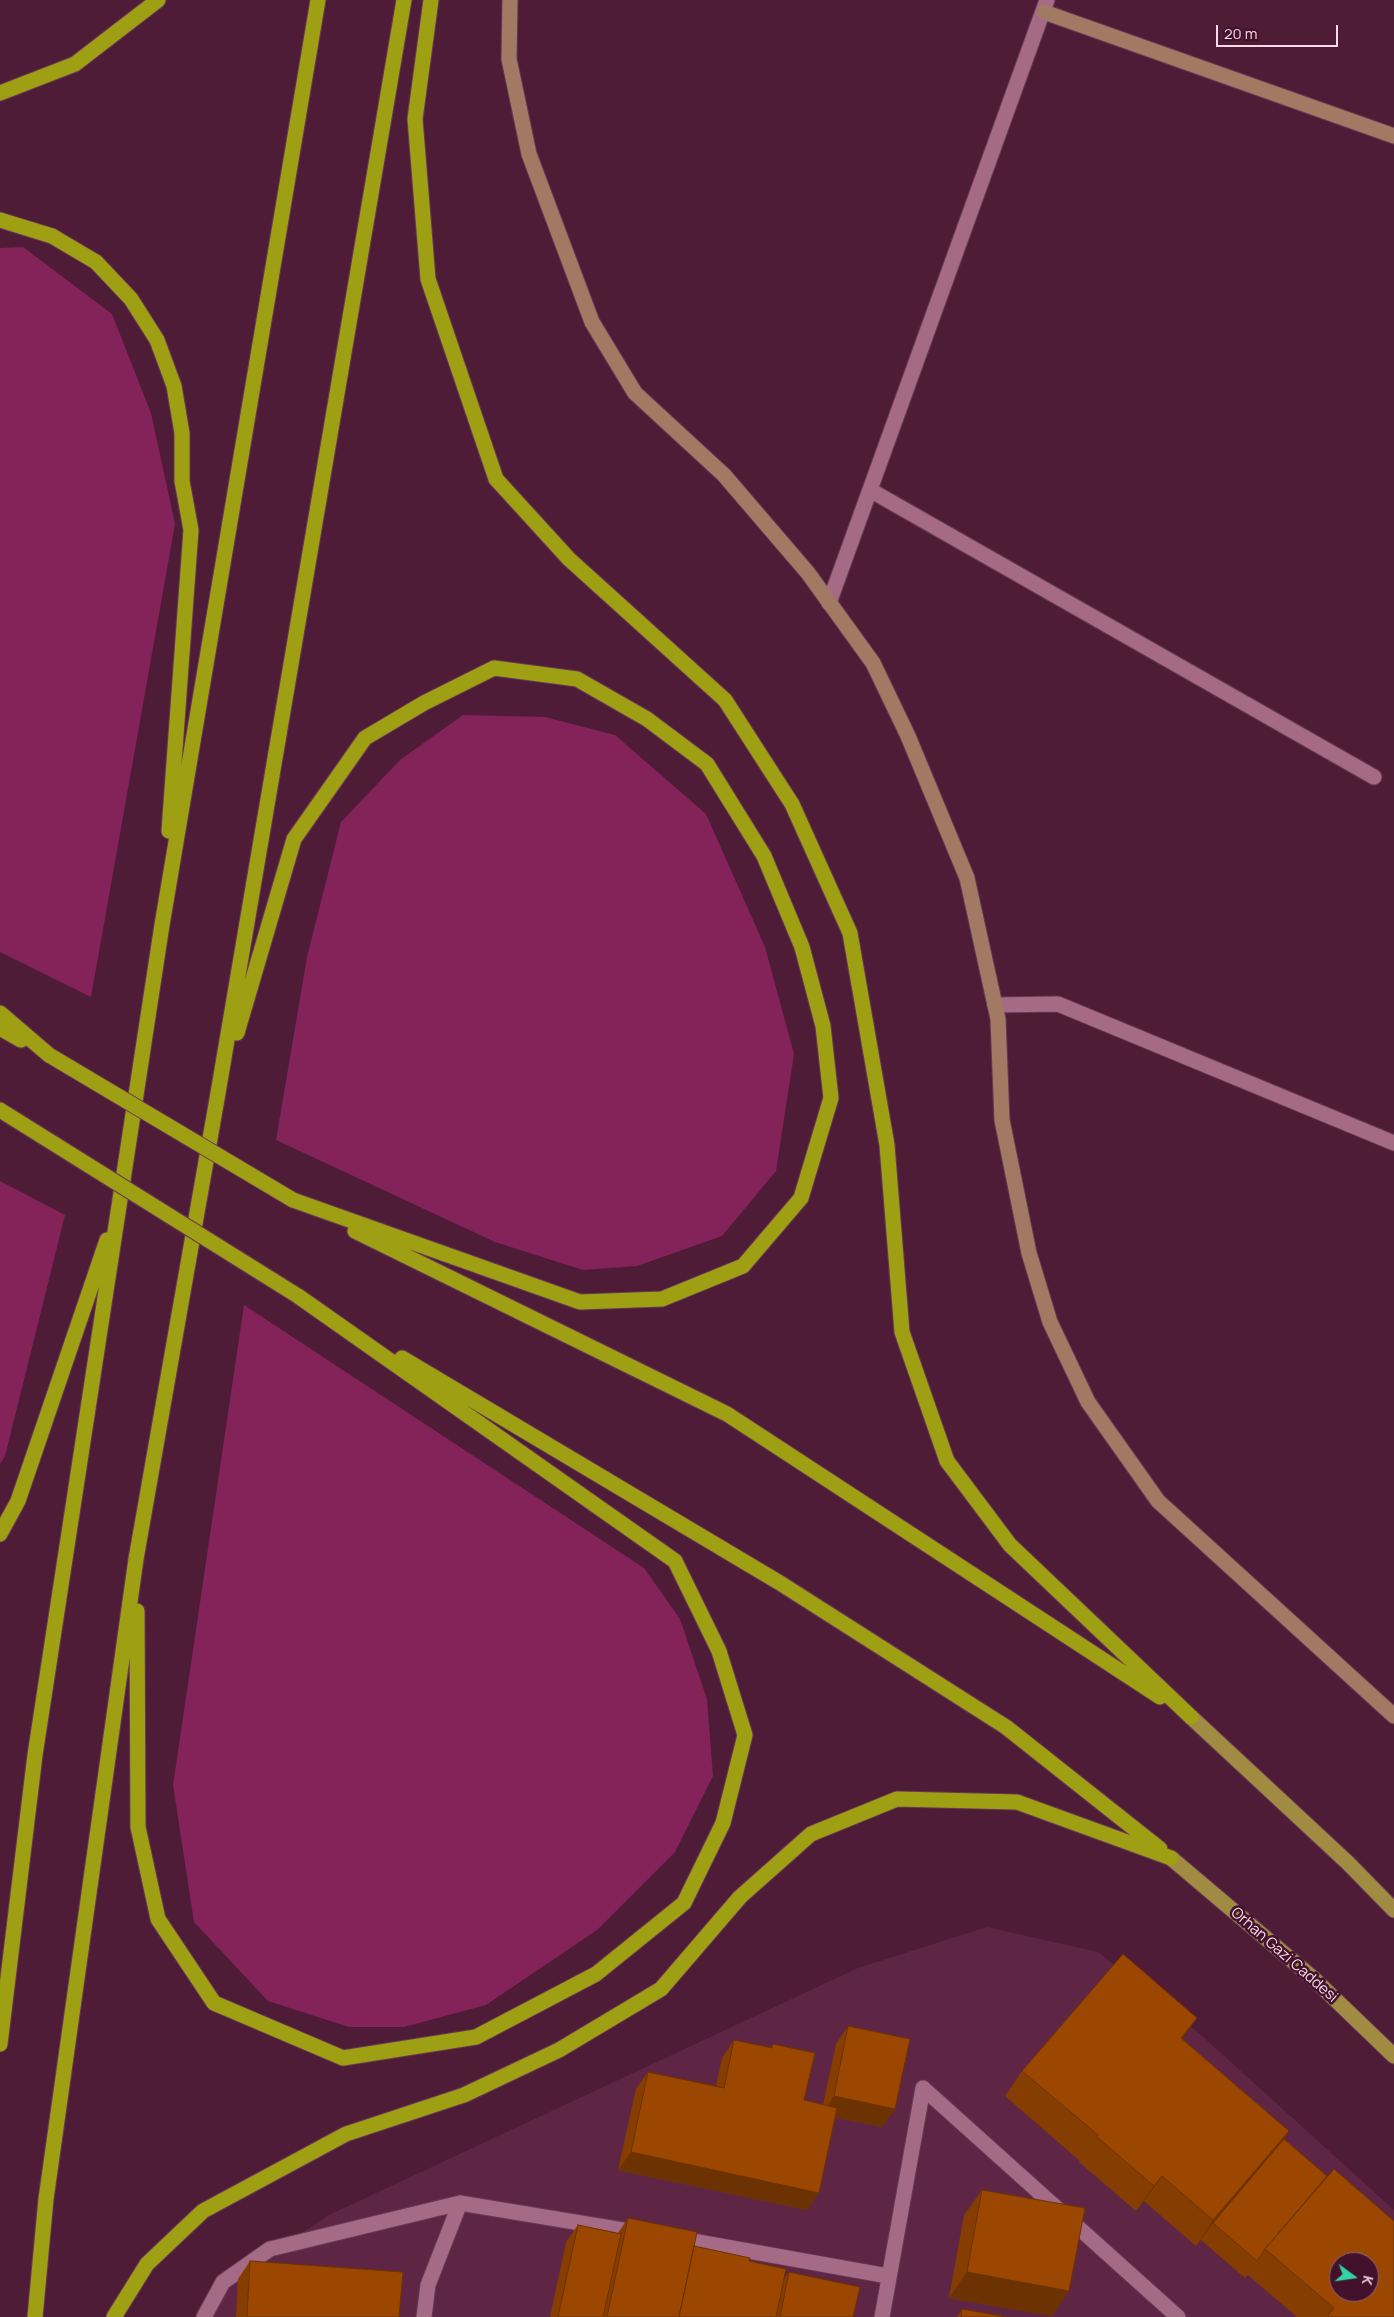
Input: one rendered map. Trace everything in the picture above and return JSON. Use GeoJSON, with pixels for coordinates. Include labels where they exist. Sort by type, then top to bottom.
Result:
{"type":"FeatureCollection","features":[{"type":"Feature","properties":{"kind":"highway"},"geometry":{"type":"LineString","coordinates":[[0,93],[75,64],[158,0]]}},
{"type":"Feature","properties":{"kind":"highway"},"geometry":{"type":"LineString","coordinates":[[0,2044],[35,1754],[162,925],[318,0]]}},
{"type":"Feature","properties":{"kind":"highway"},"geometry":{"type":"LineString","coordinates":[[35,2317],[46,2199],[136,1559],[218,1099],[404,0]]}},
{"type":"Feature","properties":{"kind":"highway"},"geometry":{"type":"LineString","coordinates":[[431,0],[415,119],[428,279],[496,479],[568,559],[725,700],[792,804],[850,933],[887,1145],[902,1332],[947,1461],[1010,1545],[1191,1718]]}},
{"type":"Feature","properties":{"kind":"highway"},"geometry":{"type":"LineString","coordinates":[[0,220],[52,236],[96,262],[136,307],[157,340],[174,386],[182,433],[182,481],[191,530],[162,925]]}},
{"type":"Feature","properties":{"kind":"highway"},"geometry":{"type":"LineString","coordinates":[[218,1099],[294,839],[365,738],[424,703],[494,668],[577,679],[647,719],[707,764],[764,856],[802,948],[823,1026],[831,1098],[802,1198],[743,1266],[662,1299],[580,1302],[293,1200]]}},
{"type":"Feature","properties":{"kind":"highway"},"geometry":{"type":"LineString","coordinates":[[0,1013],[49,1055]]}},
{"type":"Feature","properties":{"kind":"highway"},"geometry":{"type":"LineString","coordinates":[[0,1028],[49,1055],[293,1200],[727,1414],[1191,1718]]}},
{"type":"Feature","properties":{"kind":"highway"},"geometry":{"type":"LineString","coordinates":[[0,1110],[298,1296],[780,1583],[1006,1726],[1171,1858]]}},
{"type":"Feature","properties":{"kind":"highway"},"geometry":{"type":"LineString","coordinates":[[0,1534],[18,1502],[120,1200]]}},
{"type":"Feature","properties":{"kind":"highway"},"geometry":{"type":"LineString","coordinates":[[136,1559],[138,1827],[158,1919],[214,2003],[343,2058],[476,2037],[596,1974],[684,1902],[723,1823],[745,1735],[719,1651],[675,1561],[298,1296]]}},
{"type":"Feature","properties":{"kind":"highway"},"geometry":{"type":"LineString","coordinates":[[114,2317],[147,2264],[204,2211],[346,2134],[464,2095],[559,2050],[661,1989],[740,1897],[811,1834],[897,1799],[1017,1802],[1171,1858]]}},
{"type":"Feature","properties":{"kind":"main road"},"geometry":{"type":"LineString","coordinates":[[1191,1718],[1348,1863],[1394,1910]]}},
{"type":"Feature","properties":{"kind":"main road","name":"Orhan Gazi Caddesi"},"geometry":{"type":"LineString","coordinates":[[1171,1858],[1314,1979],[1394,2056]]}},
{"type":"Feature","properties":{"kind":"street"},"geometry":{"type":"LineString","coordinates":[[510,0],[509,60],[528,154],[592,322],[635,394],[724,475],[808,573],[873,663],[908,736],[967,878],[996,1005],[1002,1120],[1028,1253],[1050,1322],[1088,1402],[1158,1501],[1394,1716]]}},
{"type":"Feature","properties":{"kind":"street"},"geometry":{"type":"LineString","coordinates":[[829,603],[1043,4],[1394,136]]}},
{"type":"Feature","properties":{"kind":"street"},"geometry":{"type":"LineString","coordinates":[[870,490],[1374,777]]}},
{"type":"Feature","properties":{"kind":"street"},"geometry":{"type":"LineString","coordinates":[[996,1005],[1058,1004],[1394,1143]]}},
{"type":"Feature","properties":{"kind":"street"},"geometry":{"type":"LineString","coordinates":[[882,2317],[923,2088],[1178,2317]]}},
{"type":"Feature","properties":{"kind":"street"},"geometry":{"type":"LineString","coordinates":[[424,2317],[428,2285],[460,2202]]}},
{"type":"Feature","properties":{"kind":"street"},"geometry":{"type":"LineString","coordinates":[[204,2317],[223,2282],[270,2248],[460,2202],[888,2276]]}},
{"type":"Feature","properties":{"kind":"shaded area"},"geometry":{"type":"Polygon","coordinates":[[[23,247],[112,314],[151,413],[175,524],[91,997],[0,952],[0,248],[23,247]]]}},
{"type":"Feature","properties":{"kind":"shaded area"},"geometry":{"type":"Polygon","coordinates":[[[463,715],[545,717],[615,735],[706,814],[765,947],[794,1054],[776,1171],[722,1236],[637,1266],[583,1270],[495,1242],[276,1140],[307,957],[341,822],[400,760],[463,715]]]}},
{"type":"Feature","properties":{"kind":"shaded area"},"geometry":{"type":"Polygon","coordinates":[[[0,1181],[65,1215],[5,1456],[0,1464],[0,1181]]]}},
{"type":"Feature","properties":{"kind":"shaded area"},"geometry":{"type":"Polygon","coordinates":[[[244,1305],[644,1568],[680,1619],[707,1699],[713,1776],[675,1852],[597,1930],[486,2005],[404,2027],[349,2027],[268,2001],[194,1922],[173,1785],[244,1305]]]}},
{"type":"Feature","properties":{"kind":"shaded area"},"geometry":{"type":"Polygon","coordinates":[[[987,1927],[1098,1952],[1201,2035],[1394,2210],[1394,2317],[200,2317],[234,2278],[329,2215],[858,1968],[987,1927]]]}},
{"type":"Feature","properties":{"kind":"building"},"geometry":{"type":"Polygon","coordinates":[[[1123,1954],[1197,2018],[1181,2038],[1289,2131],[1213,2220],[1162,2176],[1154,2186],[1097,2137],[1098,2135],[1022,2071],[1123,1954]]]}},
{"type":"Feature","properties":{"kind":"building"},"geometry":{"type":"Polygon","coordinates":[[[848,2026],[910,2039],[895,2109],[834,2096],[848,2026]]]}},
{"type":"Feature","properties":{"kind":"building"},"geometry":{"type":"Polygon","coordinates":[[[734,2040],[772,2048],[773,2044],[815,2053],[804,2100],[837,2108],[819,2193],[631,2152],[648,2072],[724,2088],[734,2040]]]}},
{"type":"Feature","properties":{"kind":"building"},"geometry":{"type":"Polygon","coordinates":[[[1284,2139],[1327,2176],[1257,2261],[1213,2223],[1284,2139]]]}},
{"type":"Feature","properties":{"kind":"building"},"geometry":{"type":"Polygon","coordinates":[[[1334,2169],[1394,2221],[1394,2317],[1330,2317],[1328,2315],[1334,2308],[1265,2249],[1334,2169]]]}},
{"type":"Feature","properties":{"kind":"building"},"geometry":{"type":"Polygon","coordinates":[[[982,2190],[1085,2208],[1069,2291],[967,2272],[982,2190]]]}},
{"type":"Feature","properties":{"kind":"building"},"geometry":{"type":"Polygon","coordinates":[[[628,2218],[697,2232],[679,2317],[607,2317],[628,2218]]]}},
{"type":"Feature","properties":{"kind":"building"},"geometry":{"type":"Polygon","coordinates":[[[578,2225],[621,2234],[603,2317],[558,2317],[578,2225]]]}},
{"type":"Feature","properties":{"kind":"building"},"geometry":{"type":"Polygon","coordinates":[[[694,2246],[750,2258],[749,2261],[786,2269],[776,2317],[679,2317],[694,2246]]]}},
{"type":"Feature","properties":{"kind":"building"},"geometry":{"type":"Polygon","coordinates":[[[250,2261],[403,2272],[399,2317],[247,2317],[250,2261]]]}},
{"type":"Feature","properties":{"kind":"building"},"geometry":{"type":"Polygon","coordinates":[[[789,2272],[860,2287],[853,2317],[780,2317],[789,2272]]]}},
{"type":"Feature","properties":{"kind":"building"},"geometry":{"type":"Polygon","coordinates":[[[962,2309],[1007,2317],[961,2317],[962,2309]]]}}]}
